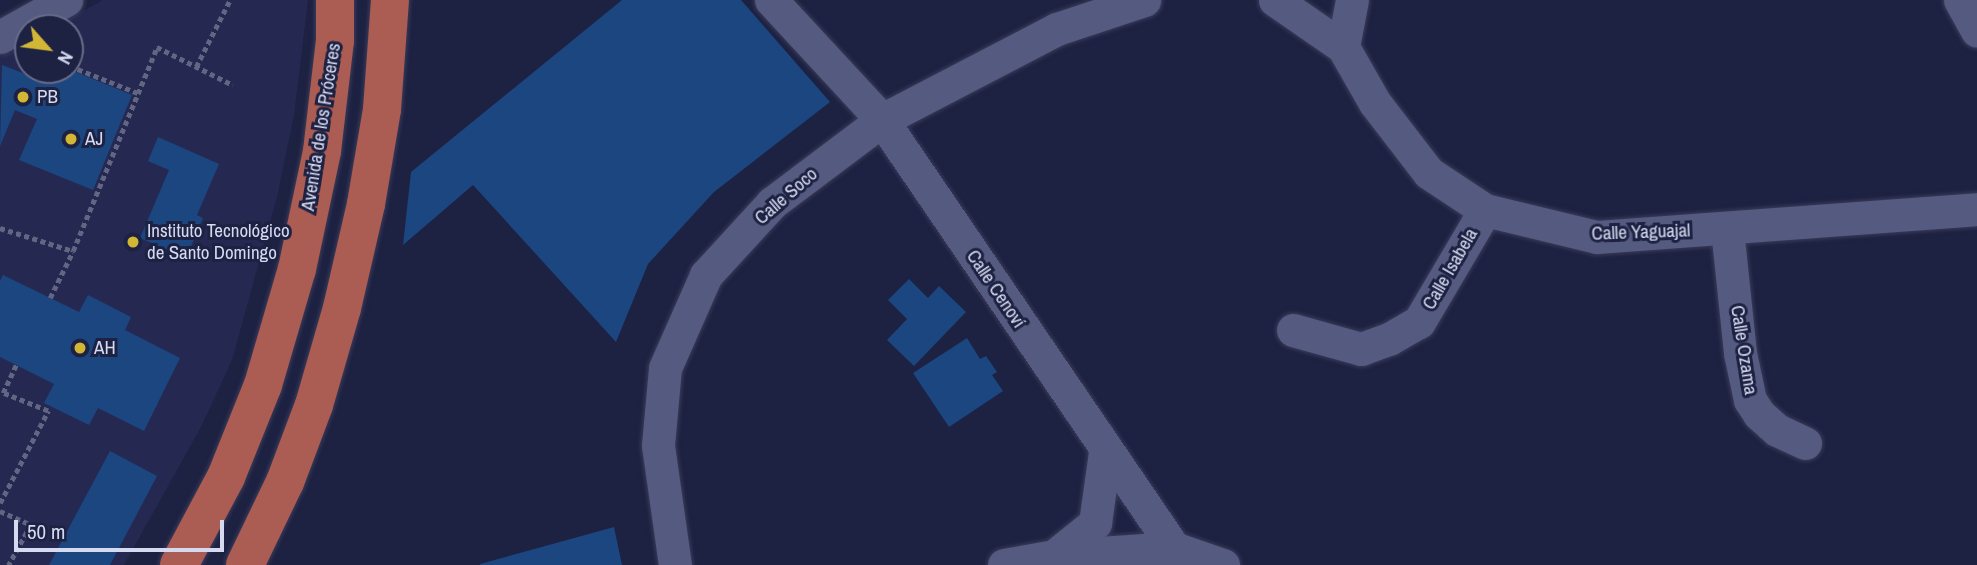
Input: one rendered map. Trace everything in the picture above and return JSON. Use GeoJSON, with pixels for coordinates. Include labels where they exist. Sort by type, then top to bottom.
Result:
{"type":"FeatureCollection","features":[{"type":"Feature","properties":{"kind":"main road","name":"Avenida de los Próceres"},"geometry":{"type":"LineString","coordinates":[[179,565],[226,477],[263,385],[297,269],[322,151],[335,41],[335,0]]}},
{"type":"Feature","properties":{"kind":"main road"},"geometry":{"type":"LineString","coordinates":[[245,565],[285,482],[314,405],[342,308],[366,205],[382,108],[390,0]]}},
{"type":"Feature","properties":{"kind":"street"},"geometry":{"type":"LineString","coordinates":[[0,37],[65,0]]}},
{"type":"Feature","properties":{"kind":"street","name":"Calle Cenoví"},"geometry":{"type":"LineString","coordinates":[[771,0],[882,120],[1105,452],[1174,548]]}},
{"type":"Feature","properties":{"kind":"street","name":"Calle Soco"},"geometry":{"type":"LineString","coordinates":[[675,565],[657,445],[665,368],[706,275],[772,203],[882,120],[1057,29],[1144,0]]}},
{"type":"Feature","properties":{"kind":"street"},"geometry":{"type":"LineString","coordinates":[[1275,0],[1343,47],[1352,0]]}},
{"type":"Feature","properties":{"kind":"street"},"geometry":{"type":"LineString","coordinates":[[1960,0],[1977,31]]}},
{"type":"Feature","properties":{"kind":"street","name":"Calle Yaguajal"},"geometry":{"type":"LineString","coordinates":[[1343,47],[1375,103],[1429,173],[1485,210],[1597,237],[1977,209]]}},
{"type":"Feature","properties":{"kind":"street","name":"Calle Isabela"},"geometry":{"type":"LineString","coordinates":[[1293,330],[1361,349],[1389,339],[1419,322],[1485,210]]}},
{"type":"Feature","properties":{"kind":"street","name":"Calle Ozama"},"geometry":{"type":"LineString","coordinates":[[1727,229],[1741,354],[1750,400],[1759,414],[1777,430],[1805,443]]}},
{"type":"Feature","properties":{"kind":"street"},"geometry":{"type":"LineString","coordinates":[[1054,556],[1095,523],[1105,452]]}},
{"type":"Feature","properties":{"kind":"street"},"geometry":{"type":"LineString","coordinates":[[1003,565],[1054,556],[1174,548],[1223,565]]}},
{"type":"Feature","properties":{"kind":"path"},"geometry":{"type":"LineString","coordinates":[[196,67],[230,0]]}},
{"type":"Feature","properties":{"kind":"path"},"geometry":{"type":"LineString","coordinates":[[50,298],[73,251],[157,47],[233,85]]}},
{"type":"Feature","properties":{"kind":"path"},"geometry":{"type":"LineString","coordinates":[[84,72],[138,93]]}},
{"type":"Feature","properties":{"kind":"path"},"geometry":{"type":"LineString","coordinates":[[0,228],[73,251]]}},
{"type":"Feature","properties":{"kind":"path"},"geometry":{"type":"LineString","coordinates":[[0,503],[48,411],[1,392],[16,365]]}},
{"type":"Feature","properties":{"kind":"path"},"geometry":{"type":"LineString","coordinates":[[0,511],[31,525],[9,565]]}},
{"type":"Feature","properties":{"kind":"shaded area","name":"Instituto Tecnológico de Santo Domingo"},"geometry":{"type":"Polygon","coordinates":[[[103,0],[308,0],[294,115],[277,197],[232,360],[202,425],[124,565],[0,565],[0,57],[14,49],[14,84],[84,84],[84,14],[78,14],[103,0]]]}},
{"type":"Feature","properties":{"kind":"building"},"geometry":{"type":"Polygon","coordinates":[[[622,0],[741,0],[830,102],[714,192],[648,264],[616,342],[473,185],[403,245],[411,172],[622,0]]]}},
{"type":"Feature","properties":{"kind":"building","name":"AJ"},"geometry":{"type":"Polygon","coordinates":[[[2,65],[14,70],[14,84],[84,84],[84,75],[132,95],[93,190],[19,160],[37,119],[15,110],[0,146],[2,65]]]}},
{"type":"Feature","properties":{"kind":"building"},"geometry":{"type":"Polygon","coordinates":[[[158,137],[219,164],[197,215],[203,218],[186,258],[140,238],[169,170],[148,161],[158,137]]]}},
{"type":"Feature","properties":{"kind":"building","name":"AH"},"geometry":{"type":"Polygon","coordinates":[[[3,275],[79,312],[88,295],[131,317],[125,330],[180,358],[144,431],[98,408],[89,425],[44,403],[54,384],[0,357],[0,281],[3,275]]]}},
{"type":"Feature","properties":{"kind":"building"},"geometry":{"type":"Polygon","coordinates":[[[909,279],[928,298],[939,286],[966,312],[914,366],[887,340],[907,319],[888,300],[909,279]]]}},
{"type":"Feature","properties":{"kind":"building"},"geometry":{"type":"Polygon","coordinates":[[[967,338],[980,359],[986,356],[997,372],[992,375],[1003,391],[949,427],[913,373],[967,338]]]}},
{"type":"Feature","properties":{"kind":"building"},"geometry":{"type":"Polygon","coordinates":[[[110,451],[157,476],[110,565],[49,565],[110,451]]]}},
{"type":"Feature","properties":{"kind":"building"},"geometry":{"type":"Polygon","coordinates":[[[614,527],[622,565],[480,565],[480,564],[614,527]]]}},
{"type":"Feature","properties":{"kind":"place","name":"PB"},"geometry":{"type":"Point","coordinates":[23,97]}},
{"type":"Feature","properties":{"kind":"place","name":"AJ"},"geometry":{"type":"Point","coordinates":[71,139]}},
{"type":"Feature","properties":{"kind":"place","name":"Instituto Tecnológico de Santo Domingo"},"geometry":{"type":"Point","coordinates":[133,242]}},
{"type":"Feature","properties":{"kind":"place","name":"AH"},"geometry":{"type":"Point","coordinates":[80,348]}}]}
